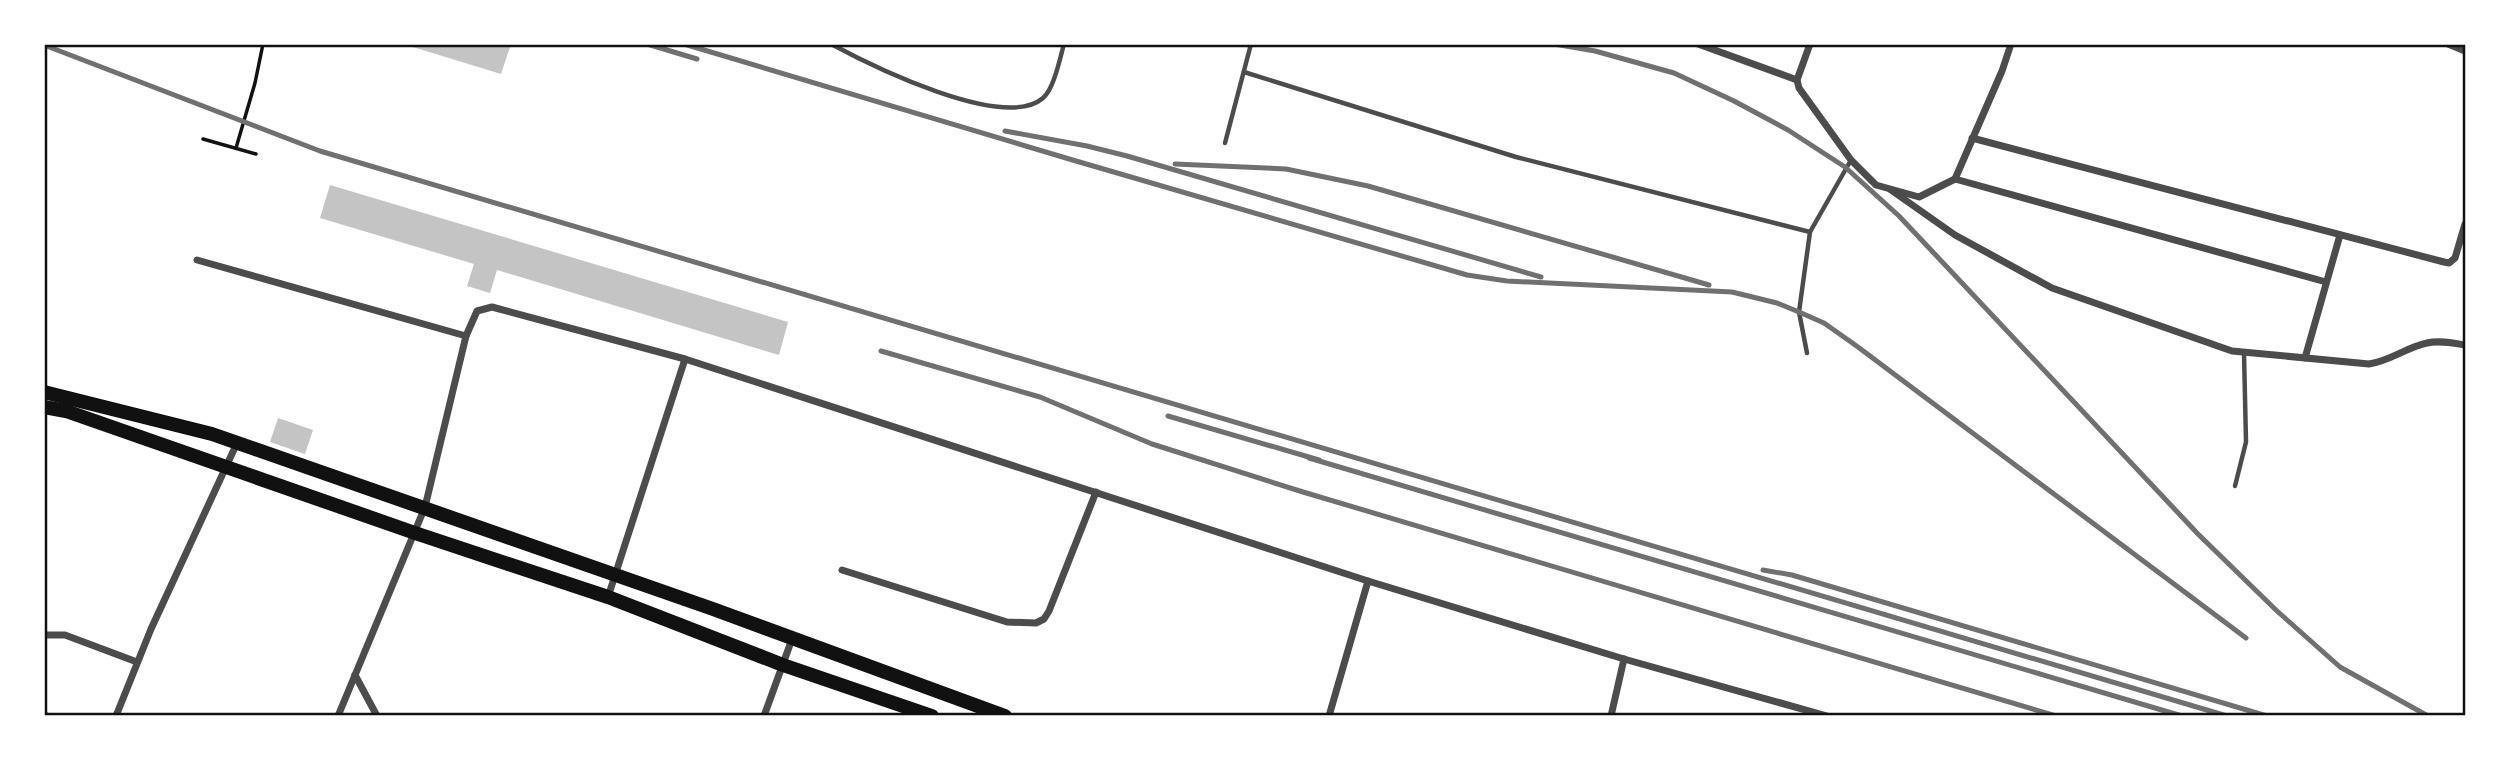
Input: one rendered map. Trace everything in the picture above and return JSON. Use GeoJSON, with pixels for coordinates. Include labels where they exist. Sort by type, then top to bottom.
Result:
{"type":"FeatureCollection","features":[{"type":"Feature","properties":{"kind":"main road"},"geometry":{"type":"LineString","coordinates":[[44,392],[212,434],[425,507],[1005,716]]}},
{"type":"Feature","properties":{"kind":"main road"},"geometry":{"type":"LineString","coordinates":[[44,407],[66,411],[415,533],[608,597],[783,665],[932,716]]}},
{"type":"Feature","properties":{"kind":"street"},"geometry":{"type":"LineString","coordinates":[[1698,44],[1797,80]]}},
{"type":"Feature","properties":{"kind":"street"},"geometry":{"type":"LineString","coordinates":[[1810,44],[1797,80],[1799,88],[1851,160],[1876,186],[1919,197],[1955,179],[2011,44]]}},
{"type":"Feature","properties":{"kind":"street"},"geometry":{"type":"LineString","coordinates":[[2448,44],[2465,51]]}},
{"type":"Feature","properties":{"kind":"street"},"geometry":{"type":"LineString","coordinates":[[1972,138],[2449,263],[2455,258],[2465,224]]}},
{"type":"Feature","properties":{"kind":"street"},"geometry":{"type":"LineString","coordinates":[[1955,179],[2326,282]]}},
{"type":"Feature","properties":{"kind":"street"},"geometry":{"type":"LineString","coordinates":[[1891,190],[1955,235],[2052,288],[2217,347],[2244,353],[2369,364],[2424,344],[2443,342],[2465,345]]}},
{"type":"Feature","properties":{"kind":"street"},"geometry":{"type":"LineString","coordinates":[[2305,358],[2340,235]]}},
{"type":"Feature","properties":{"kind":"street"},"geometry":{"type":"LineString","coordinates":[[197,260],[466,336]]}},
{"type":"Feature","properties":{"kind":"street"},"geometry":{"type":"LineString","coordinates":[[338,716],[425,507],[466,336],[477,311],[492,307],[685,359],[1368,581],[1624,659],[1827,716]]}},
{"type":"Feature","properties":{"kind":"street"},"geometry":{"type":"LineString","coordinates":[[608,597],[685,359]]}},
{"type":"Feature","properties":{"kind":"street"},"geometry":{"type":"LineString","coordinates":[[116,716],[137,662],[237,443]]}},
{"type":"Feature","properties":{"kind":"street"},"geometry":{"type":"LineString","coordinates":[[842,570],[1007,622],[1036,623],[1044,619],[1049,611],[1096,492]]}},
{"type":"Feature","properties":{"kind":"street"},"geometry":{"type":"LineString","coordinates":[[1329,716],[1368,581]]}},
{"type":"Feature","properties":{"kind":"street"},"geometry":{"type":"LineString","coordinates":[[44,635],[65,635],[137,662]]}},
{"type":"Feature","properties":{"kind":"street"},"geometry":{"type":"LineString","coordinates":[[764,716],[792,639]]}},
{"type":"Feature","properties":{"kind":"street"},"geometry":{"type":"LineString","coordinates":[[1611,716],[1624,659]]}},
{"type":"Feature","properties":{"kind":"street"},"geometry":{"type":"LineString","coordinates":[[355,675],[377,716]]}},
{"type":"Feature","properties":{"kind":"lane"},"geometry":{"type":"LineString","coordinates":[[831,44],[869,64],[953,97],[977,104],[1007,106],[1032,104],[1043,98],[1049,91],[1064,44]]}},
{"type":"Feature","properties":{"kind":"lane"},"geometry":{"type":"LineString","coordinates":[[1225,143],[1251,44]]}},
{"type":"Feature","properties":{"kind":"lane"},"geometry":{"type":"LineString","coordinates":[[1244,72],[1516,157],[1810,232]]}},
{"type":"Feature","properties":{"kind":"lane"},"geometry":{"type":"LineString","coordinates":[[1807,354],[1799,312],[1810,232],[1851,160]]}},
{"type":"Feature","properties":{"kind":"lane"},"geometry":{"type":"LineString","coordinates":[[2235,485],[2246,442],[2244,353]]}},
{"type":"Feature","properties":{"kind":"path"},"geometry":{"type":"LineString","coordinates":[[236,148],[263,44]]}},
{"type":"Feature","properties":{"kind":"path"},"geometry":{"type":"LineString","coordinates":[[203,139],[256,154]]}},
{"type":"Feature","properties":{"kind":"building"},"geometry":{"type":"Polygon","coordinates":[[[403,44],[511,44],[501,74],[403,44]]]}},
{"type":"Feature","properties":{"kind":"building"},"geometry":{"type":"Polygon","coordinates":[[[330,185],[788,322],[779,355],[497,270],[490,293],[467,286],[474,264],[320,218],[330,185]]]}},
{"type":"Feature","properties":{"kind":"building"},"geometry":{"type":"Polygon","coordinates":[[[278,418],[313,430],[305,454],[270,442],[278,418]]]}},
{"type":"Feature","properties":{"kind":"railway"},"geometry":{"type":"LineString","coordinates":[[647,44],[697,59]]}},
{"type":"Feature","properties":{"kind":"railway"},"geometry":{"type":"LineString","coordinates":[[684,44],[1467,275],[1507,281],[1732,292],[1777,303],[1824,323],[1858,347],[2246,638]]}},
{"type":"Feature","properties":{"kind":"railway"},"geometry":{"type":"LineString","coordinates":[[1554,44],[1595,51],[1674,73],[1788,130],[1845,167],[1899,216],[2198,534],[2277,611],[2340,667],[2428,716]]}},
{"type":"Feature","properties":{"kind":"railway"},"geometry":{"type":"LineString","coordinates":[[44,45],[320,151],[2227,716]]}},
{"type":"Feature","properties":{"kind":"railway"},"geometry":{"type":"LineString","coordinates":[[1005,131],[1127,156],[1541,277]]}},
{"type":"Feature","properties":{"kind":"railway"},"geometry":{"type":"LineString","coordinates":[[1175,164],[1286,169],[1368,186],[1709,285]]}},
{"type":"Feature","properties":{"kind":"railway"},"geometry":{"type":"LineString","coordinates":[[881,351],[1040,397],[1152,444],[1303,492],[2056,716]]}},
{"type":"Feature","properties":{"kind":"railway"},"geometry":{"type":"LineString","coordinates":[[1168,416],[1319,460]]}},
{"type":"Feature","properties":{"kind":"railway"},"geometry":{"type":"LineString","coordinates":[[1309,458],[2182,716]]}},
{"type":"Feature","properties":{"kind":"railway"},"geometry":{"type":"LineString","coordinates":[[1763,570],[1792,575],[2267,716]]}}]}
